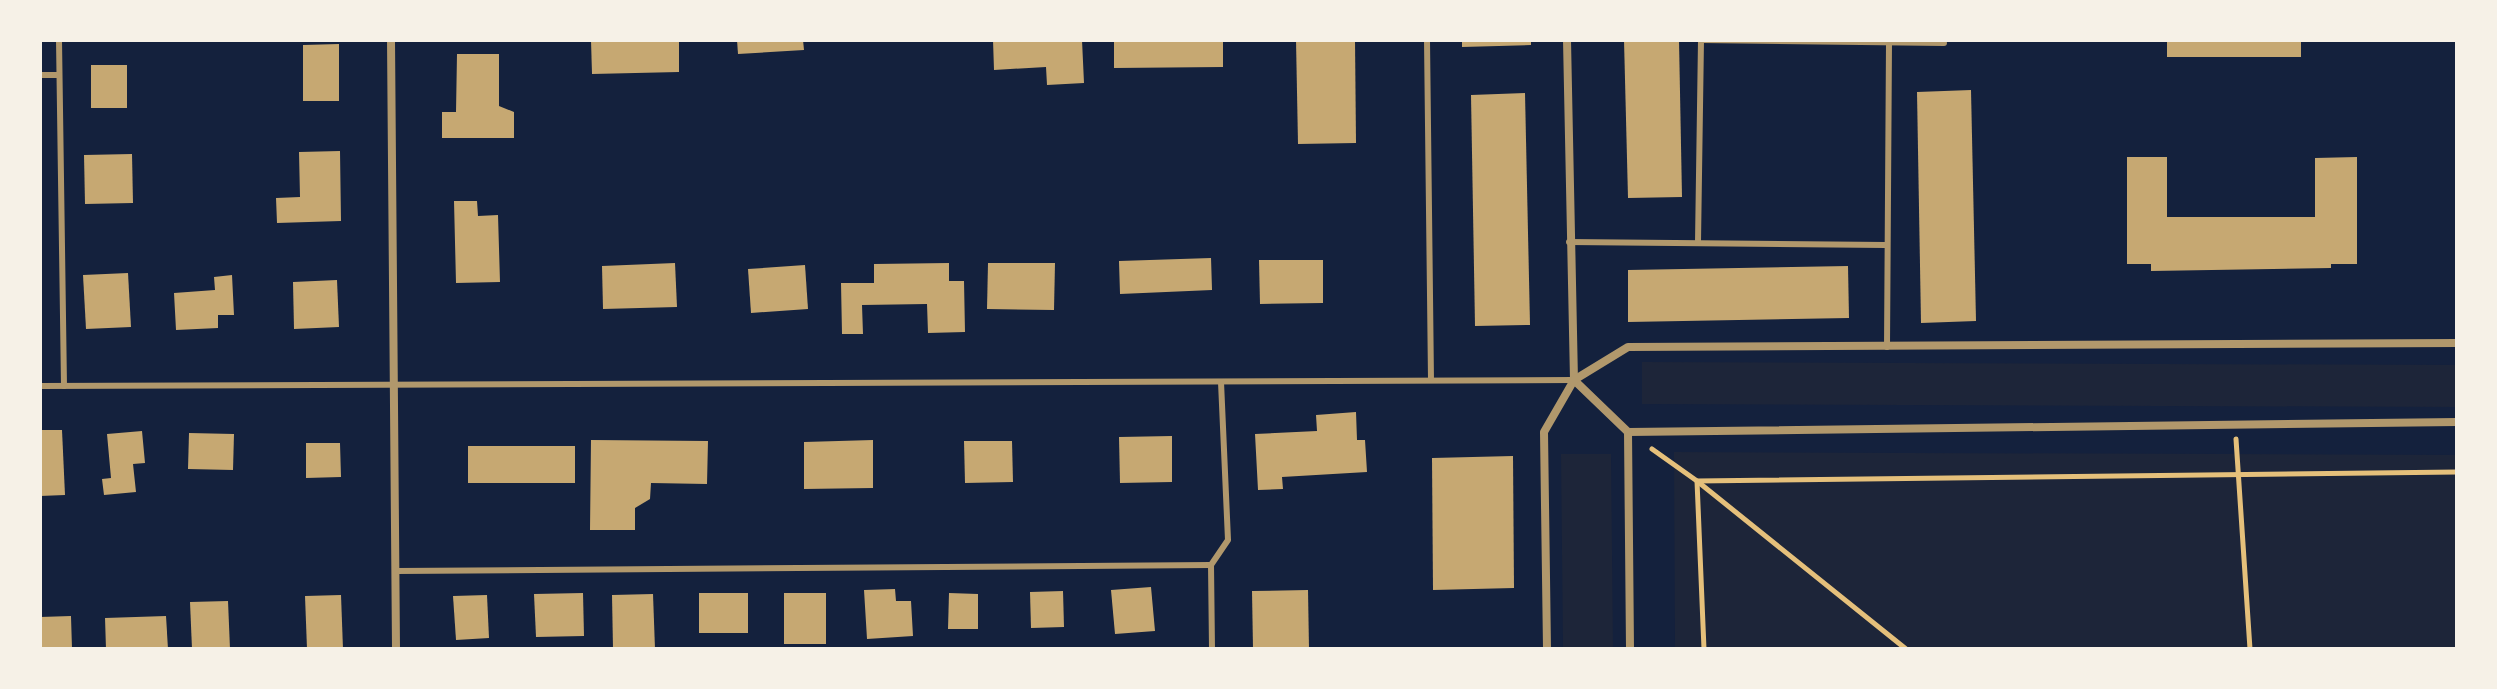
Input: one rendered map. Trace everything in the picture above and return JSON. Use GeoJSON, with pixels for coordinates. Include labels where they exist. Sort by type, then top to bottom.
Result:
{"type":"FeatureCollection","features":[{"type":"Feature","properties":{"kind":"street"},"geometry":{"type":"LineString","coordinates":[[391,40],[396,649]]}},
{"type":"Feature","properties":{"kind":"street"},"geometry":{"type":"LineString","coordinates":[[1567,40],[1574,380],[1628,432],[2457,422]]}},
{"type":"Feature","properties":{"kind":"street"},"geometry":{"type":"LineString","coordinates":[[1547,649],[1544,432],[1574,380],[1628,347],[2457,343]]}},
{"type":"Feature","properties":{"kind":"street"},"geometry":{"type":"LineString","coordinates":[[1628,432],[1630,649]]}},
{"type":"Feature","properties":{"kind":"lane"},"geometry":{"type":"LineString","coordinates":[[59,40],[64,386]]}},
{"type":"Feature","properties":{"kind":"lane"},"geometry":{"type":"LineString","coordinates":[[1427,40],[1431,380]]}},
{"type":"Feature","properties":{"kind":"lane"},"geometry":{"type":"LineString","coordinates":[[1698,242],[1701,40],[1944,43]]}},
{"type":"Feature","properties":{"kind":"lane"},"geometry":{"type":"LineString","coordinates":[[1887,347],[1889,43]]}},
{"type":"Feature","properties":{"kind":"lane"},"geometry":{"type":"LineString","coordinates":[[40,75],[59,75]]}},
{"type":"Feature","properties":{"kind":"lane"},"geometry":{"type":"LineString","coordinates":[[1569,242],[1886,245]]}},
{"type":"Feature","properties":{"kind":"lane"},"geometry":{"type":"LineString","coordinates":[[40,386],[1574,380]]}},
{"type":"Feature","properties":{"kind":"lane"},"geometry":{"type":"LineString","coordinates":[[1212,649],[1211,565],[1228,540],[1221,382]]}},
{"type":"Feature","properties":{"kind":"lane"},"geometry":{"type":"LineString","coordinates":[[396,571],[1211,565]]}},
{"type":"Feature","properties":{"kind":"path"},"geometry":{"type":"LineString","coordinates":[[2235,424],[2250,649]]}},
{"type":"Feature","properties":{"kind":"path"},"geometry":{"type":"LineString","coordinates":[[1628,432],[1697,481],[1906,649]]}},
{"type":"Feature","properties":{"kind":"path"},"geometry":{"type":"LineString","coordinates":[[1697,481],[2238,477],[2457,472]]}},
{"type":"Feature","properties":{"kind":"path"},"geometry":{"type":"LineString","coordinates":[[1697,481],[1704,649]]}},
{"type":"Feature","properties":{"kind":"shaded area"},"geometry":{"type":"Polygon","coordinates":[[[1642,362],[2457,365],[2457,407],[1642,404],[1642,362]]]}},
{"type":"Feature","properties":{"kind":"shaded area"},"geometry":{"type":"Polygon","coordinates":[[[1674,452],[2457,455],[2457,649],[1675,649],[1674,452]]]}},
{"type":"Feature","properties":{"kind":"shaded area"},"geometry":{"type":"Polygon","coordinates":[[[1561,454],[1611,454],[1613,649],[1563,649],[1561,454]]]}},
{"type":"Feature","properties":{"kind":"building"},"geometry":{"type":"Polygon","coordinates":[[[591,40],[679,40],[679,72],[592,74],[591,40]]]}},
{"type":"Feature","properties":{"kind":"building"},"geometry":{"type":"Polygon","coordinates":[[[737,40],[803,40],[804,50],[738,54],[737,40]]]}},
{"type":"Feature","properties":{"kind":"building"},"geometry":{"type":"Polygon","coordinates":[[[993,40],[1082,40],[1084,83],[1047,85],[1046,67],[994,70],[993,40]]]}},
{"type":"Feature","properties":{"kind":"building"},"geometry":{"type":"Polygon","coordinates":[[[1114,40],[1223,40],[1223,67],[1114,68],[1114,40]]]}},
{"type":"Feature","properties":{"kind":"building"},"geometry":{"type":"Polygon","coordinates":[[[1296,40],[1355,40],[1356,143],[1298,144],[1296,40]]]}},
{"type":"Feature","properties":{"kind":"building"},"geometry":{"type":"Polygon","coordinates":[[[1462,40],[1531,40],[1531,45],[1462,47],[1462,40]]]}},
{"type":"Feature","properties":{"kind":"building"},"geometry":{"type":"Polygon","coordinates":[[[1624,40],[1679,40],[1682,197],[1628,198],[1624,40]]]}},
{"type":"Feature","properties":{"kind":"building"},"geometry":{"type":"Polygon","coordinates":[[[2167,40],[2301,40],[2301,57],[2167,57],[2167,40]]]}},
{"type":"Feature","properties":{"kind":"building"},"geometry":{"type":"Polygon","coordinates":[[[339,44],[339,101],[303,101],[303,45],[339,44]]]}},
{"type":"Feature","properties":{"kind":"building"},"geometry":{"type":"Polygon","coordinates":[[[457,54],[499,54],[499,106],[514,112],[514,138],[442,138],[442,112],[456,112],[457,54]]]}},
{"type":"Feature","properties":{"kind":"building"},"geometry":{"type":"Polygon","coordinates":[[[91,65],[127,65],[127,108],[91,108],[91,65]]]}},
{"type":"Feature","properties":{"kind":"building"},"geometry":{"type":"Polygon","coordinates":[[[1971,90],[1976,321],[1921,323],[1917,92],[1971,90]]]}},
{"type":"Feature","properties":{"kind":"building"},"geometry":{"type":"Polygon","coordinates":[[[1525,93],[1530,325],[1475,326],[1471,95],[1525,93]]]}},
{"type":"Feature","properties":{"kind":"building"},"geometry":{"type":"Polygon","coordinates":[[[340,151],[341,221],[277,223],[276,198],[300,197],[299,152],[340,151]]]}},
{"type":"Feature","properties":{"kind":"building"},"geometry":{"type":"Polygon","coordinates":[[[132,154],[133,203],[85,204],[84,155],[132,154]]]}},
{"type":"Feature","properties":{"kind":"building"},"geometry":{"type":"Polygon","coordinates":[[[2127,157],[2167,157],[2167,217],[2315,217],[2315,158],[2357,157],[2357,264],[2331,264],[2331,268],[2151,271],[2151,264],[2127,264],[2127,157]]]}},
{"type":"Feature","properties":{"kind":"building"},"geometry":{"type":"Polygon","coordinates":[[[454,201],[477,201],[478,216],[498,215],[500,282],[456,283],[454,201]]]}},
{"type":"Feature","properties":{"kind":"building"},"geometry":{"type":"Polygon","coordinates":[[[1211,258],[1212,290],[1120,294],[1119,261],[1211,258]]]}},
{"type":"Feature","properties":{"kind":"building"},"geometry":{"type":"Polygon","coordinates":[[[1259,260],[1323,260],[1323,303],[1260,304],[1259,260]]]}},
{"type":"Feature","properties":{"kind":"building"},"geometry":{"type":"Polygon","coordinates":[[[675,263],[677,307],[603,309],[602,266],[675,263]]]}},
{"type":"Feature","properties":{"kind":"building"},"geometry":{"type":"Polygon","coordinates":[[[949,263],[949,281],[964,281],[965,332],[928,333],[927,304],[862,305],[863,334],[842,334],[841,283],[874,283],[874,264],[949,263]]]}},
{"type":"Feature","properties":{"kind":"building"},"geometry":{"type":"Polygon","coordinates":[[[988,263],[1055,263],[1054,310],[987,309],[988,263]]]}},
{"type":"Feature","properties":{"kind":"building"},"geometry":{"type":"Polygon","coordinates":[[[805,265],[808,309],[751,313],[748,269],[805,265]]]}},
{"type":"Feature","properties":{"kind":"building"},"geometry":{"type":"Polygon","coordinates":[[[1848,266],[1849,318],[1628,322],[1628,270],[1848,266]]]}},
{"type":"Feature","properties":{"kind":"building"},"geometry":{"type":"Polygon","coordinates":[[[128,273],[131,327],[86,329],[83,275],[128,273]]]}},
{"type":"Feature","properties":{"kind":"building"},"geometry":{"type":"Polygon","coordinates":[[[232,275],[234,315],[218,315],[218,328],[176,330],[174,293],[215,290],[214,277],[232,275]]]}},
{"type":"Feature","properties":{"kind":"building"},"geometry":{"type":"Polygon","coordinates":[[[337,280],[339,327],[294,329],[293,282],[337,280]]]}},
{"type":"Feature","properties":{"kind":"building"},"geometry":{"type":"Polygon","coordinates":[[[1356,412],[1357,440],[1365,440],[1367,472],[1282,477],[1283,489],[1258,490],[1255,434],[1317,431],[1316,415],[1356,412]]]}},
{"type":"Feature","properties":{"kind":"building"},"geometry":{"type":"Polygon","coordinates":[[[40,430],[62,430],[65,495],[40,496],[40,430]]]}},
{"type":"Feature","properties":{"kind":"building"},"geometry":{"type":"Polygon","coordinates":[[[142,431],[145,463],[133,464],[136,492],[104,495],[102,479],[111,478],[107,434],[142,431]]]}},
{"type":"Feature","properties":{"kind":"building"},"geometry":{"type":"Polygon","coordinates":[[[189,433],[234,434],[233,470],[188,469],[189,433]]]}},
{"type":"Feature","properties":{"kind":"building"},"geometry":{"type":"Polygon","coordinates":[[[1172,436],[1172,482],[1120,483],[1119,437],[1172,436]]]}},
{"type":"Feature","properties":{"kind":"building"},"geometry":{"type":"Polygon","coordinates":[[[591,440],[708,441],[707,484],[651,483],[650,499],[635,508],[635,530],[590,530],[591,440]]]}},
{"type":"Feature","properties":{"kind":"building"},"geometry":{"type":"Polygon","coordinates":[[[873,440],[873,488],[804,489],[804,442],[873,440]]]}},
{"type":"Feature","properties":{"kind":"building"},"geometry":{"type":"Polygon","coordinates":[[[964,441],[1012,441],[1013,482],[965,483],[964,441]]]}},
{"type":"Feature","properties":{"kind":"building"},"geometry":{"type":"Polygon","coordinates":[[[306,443],[340,443],[341,477],[306,478],[306,443]]]}},
{"type":"Feature","properties":{"kind":"building"},"geometry":{"type":"Polygon","coordinates":[[[468,446],[575,446],[575,483],[468,483],[468,446]]]}},
{"type":"Feature","properties":{"kind":"building"},"geometry":{"type":"Polygon","coordinates":[[[1513,456],[1514,588],[1433,590],[1432,458],[1513,456]]]}},
{"type":"Feature","properties":{"kind":"building"},"geometry":{"type":"Polygon","coordinates":[[[1151,587],[1155,631],[1115,634],[1111,590],[1151,587]]]}},
{"type":"Feature","properties":{"kind":"building"},"geometry":{"type":"Polygon","coordinates":[[[895,589],[896,601],[911,601],[913,636],[867,639],[864,590],[895,589]]]}},
{"type":"Feature","properties":{"kind":"building"},"geometry":{"type":"Polygon","coordinates":[[[1308,590],[1309,649],[1253,649],[1252,591],[1308,590]]]}},
{"type":"Feature","properties":{"kind":"building"},"geometry":{"type":"Polygon","coordinates":[[[1063,591],[1064,627],[1031,628],[1030,592],[1063,591]]]}},
{"type":"Feature","properties":{"kind":"building"},"geometry":{"type":"Polygon","coordinates":[[[583,593],[584,636],[536,637],[534,594],[583,593]]]}},
{"type":"Feature","properties":{"kind":"building"},"geometry":{"type":"Polygon","coordinates":[[[699,593],[748,593],[748,633],[699,633],[699,593]]]}},
{"type":"Feature","properties":{"kind":"building"},"geometry":{"type":"Polygon","coordinates":[[[784,593],[826,593],[826,644],[784,644],[784,593]]]}},
{"type":"Feature","properties":{"kind":"building"},"geometry":{"type":"Polygon","coordinates":[[[949,593],[978,594],[978,629],[948,629],[949,593]]]}},
{"type":"Feature","properties":{"kind":"building"},"geometry":{"type":"Polygon","coordinates":[[[653,594],[655,649],[613,649],[612,595],[653,594]]]}},
{"type":"Feature","properties":{"kind":"building"},"geometry":{"type":"Polygon","coordinates":[[[341,595],[343,649],[307,649],[305,596],[341,595]]]}},
{"type":"Feature","properties":{"kind":"building"},"geometry":{"type":"Polygon","coordinates":[[[487,595],[489,638],[456,640],[453,596],[487,595]]]}},
{"type":"Feature","properties":{"kind":"building"},"geometry":{"type":"Polygon","coordinates":[[[228,601],[230,649],[192,649],[190,602],[228,601]]]}},
{"type":"Feature","properties":{"kind":"building"},"geometry":{"type":"Polygon","coordinates":[[[71,616],[72,649],[40,649],[40,617],[71,616]]]}},
{"type":"Feature","properties":{"kind":"building"},"geometry":{"type":"Polygon","coordinates":[[[166,616],[168,649],[106,649],[105,618],[166,616]]]}}]}
